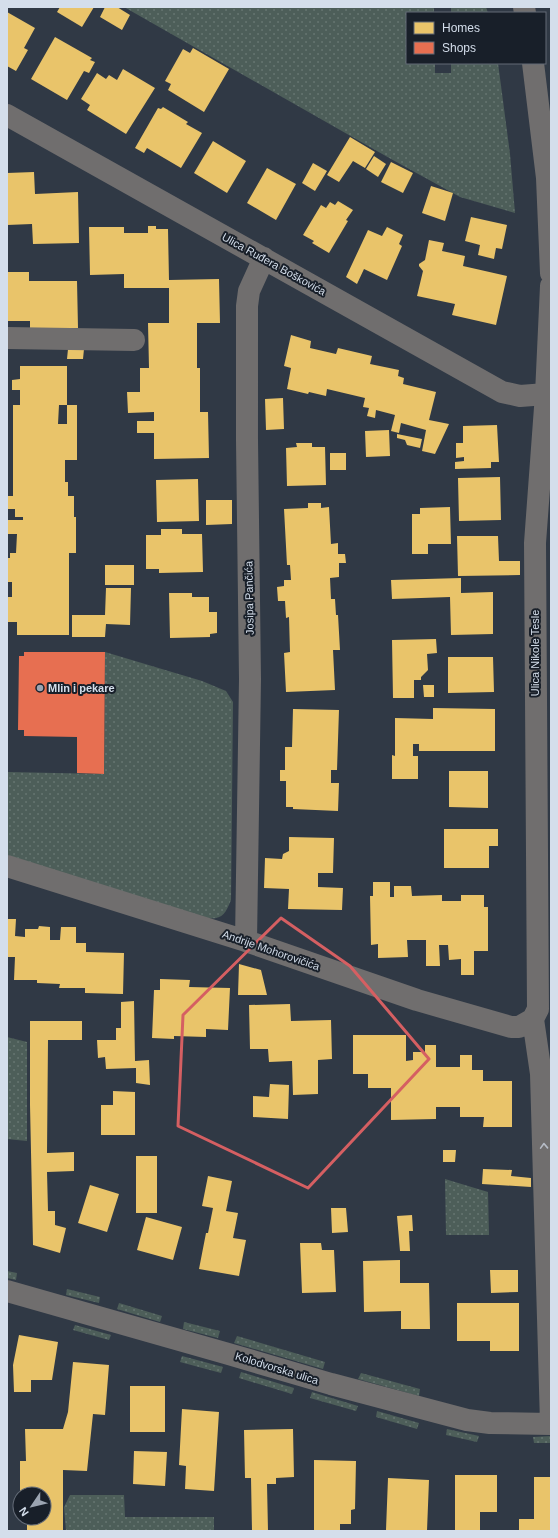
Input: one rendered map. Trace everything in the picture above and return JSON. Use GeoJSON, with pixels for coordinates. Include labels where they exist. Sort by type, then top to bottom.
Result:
{"type":"FeatureCollection","features":[{"type":"Feature","properties":{"kind":"street"},"geometry":{"type":"LineString","coordinates":[[533,64],[547,178],[551,273]]}},
{"type":"Feature","properties":{"kind":"street","name":"Ulica Ruđera Boškovića"},"geometry":{"type":"LineString","coordinates":[[7,115],[502,392],[520,396],[546,394]]}},
{"type":"Feature","properties":{"kind":"street","name":"Josipa Pančića"},"geometry":{"type":"LineString","coordinates":[[246,941],[250,679],[247,306],[249,291],[264,258]]}},
{"type":"Feature","properties":{"kind":"street","name":"Ulica Nikole Tesle"},"geometry":{"type":"LineString","coordinates":[[533,1019],[538,1009],[535,542],[546,394],[551,286]]}},
{"type":"Feature","properties":{"kind":"street"},"geometry":{"type":"LineString","coordinates":[[7,338],[134,340]]}},
{"type":"Feature","properties":{"kind":"street","name":"Andrije Mohorovičića"},"geometry":{"type":"LineString","coordinates":[[7,866],[246,941],[417,1000],[511,1027],[519,1027],[533,1019]]}},
{"type":"Feature","properties":{"kind":"street"},"geometry":{"type":"LineString","coordinates":[[533,1019],[541,1074],[551,1423]]}},
{"type":"Feature","properties":{"kind":"street","name":"Kolodvorska ulica"},"geometry":{"type":"LineString","coordinates":[[7,1291],[331,1384],[467,1420],[490,1423],[551,1423]]}},
{"type":"Feature","properties":{"kind":"highlighted area"},"geometry":{"type":"Polygon","coordinates":[[[281,918],[350,966],[429,1059],[308,1188],[178,1126],[183,1015],[281,918]]]}},
{"type":"Feature","properties":{"kind":"shaded area"},"geometry":{"type":"Polygon","coordinates":[[[124,7],[434,7],[434,12],[406,12],[406,64],[435,64],[435,73],[451,73],[451,64],[498,64],[510,154],[515,213],[460,197],[124,7]]]}},
{"type":"Feature","properties":{"kind":"shaded area"},"geometry":{"type":"Polygon","coordinates":[[[451,7],[486,7],[488,12],[451,12],[451,7]]]}},
{"type":"Feature","properties":{"kind":"shaded area"},"geometry":{"type":"Polygon","coordinates":[[[105,652],[202,681],[226,691],[233,702],[231,900],[225,913],[219,917],[205,918],[7,857],[7,772],[104,774],[105,652]]]}},
{"type":"Feature","properties":{"kind":"shaded area"},"geometry":{"type":"Polygon","coordinates":[[[7,1037],[27,1042],[27,1141],[7,1139],[7,1037]]]}},
{"type":"Feature","properties":{"kind":"shaded area"},"geometry":{"type":"Polygon","coordinates":[[[445,1179],[488,1192],[489,1235],[446,1235],[445,1179]]]}},
{"type":"Feature","properties":{"kind":"shaded area"},"geometry":{"type":"Polygon","coordinates":[[[7,1271],[17,1273],[16,1280],[7,1278],[7,1271]]]}},
{"type":"Feature","properties":{"kind":"shaded area"},"geometry":{"type":"Polygon","coordinates":[[[67,1289],[100,1297],[99,1303],[66,1295],[67,1289]]]}},
{"type":"Feature","properties":{"kind":"shaded area"},"geometry":{"type":"Polygon","coordinates":[[[119,1303],[162,1316],[160,1322],[117,1309],[119,1303]]]}},
{"type":"Feature","properties":{"kind":"shaded area"},"geometry":{"type":"Polygon","coordinates":[[[184,1322],[220,1331],[218,1338],[183,1329],[184,1322]]]}},
{"type":"Feature","properties":{"kind":"shaded area"},"geometry":{"type":"Polygon","coordinates":[[[75,1325],[111,1335],[109,1340],[73,1330],[75,1325]]]}},
{"type":"Feature","properties":{"kind":"shaded area"},"geometry":{"type":"Polygon","coordinates":[[[237,1336],[325,1362],[323,1369],[234,1343],[237,1336]]]}},
{"type":"Feature","properties":{"kind":"shaded area"},"geometry":{"type":"Polygon","coordinates":[[[182,1356],[223,1367],[221,1373],[180,1362],[182,1356]]]}},
{"type":"Feature","properties":{"kind":"shaded area"},"geometry":{"type":"Polygon","coordinates":[[[241,1372],[294,1388],[292,1394],[239,1378],[241,1372]]]}},
{"type":"Feature","properties":{"kind":"shaded area"},"geometry":{"type":"Polygon","coordinates":[[[361,1373],[420,1389],[419,1396],[358,1379],[361,1373]]]}},
{"type":"Feature","properties":{"kind":"shaded area"},"geometry":{"type":"Polygon","coordinates":[[[312,1392],[358,1406],[356,1411],[310,1398],[312,1392]]]}},
{"type":"Feature","properties":{"kind":"shaded area"},"geometry":{"type":"Polygon","coordinates":[[[377,1411],[419,1423],[417,1429],[376,1417],[377,1411]]]}},
{"type":"Feature","properties":{"kind":"shaded area"},"geometry":{"type":"Polygon","coordinates":[[[447,1429],[479,1436],[477,1442],[446,1435],[447,1429]]]}},
{"type":"Feature","properties":{"kind":"shaded area"},"geometry":{"type":"Polygon","coordinates":[[[551,1436],[551,1443],[534,1443],[533,1437],[551,1436]]]}},
{"type":"Feature","properties":{"kind":"shaded area"},"geometry":{"type":"Polygon","coordinates":[[[70,1495],[124,1495],[125,1517],[214,1517],[214,1531],[66,1531],[64,1507],[70,1495]]]}},
{"type":"Feature","properties":{"kind":"building: Homes"},"geometry":{"type":"Polygon","coordinates":[[[60,7],[94,7],[82,27],[57,12],[60,7]]]}},
{"type":"Feature","properties":{"kind":"building: Homes"},"geometry":{"type":"Polygon","coordinates":[[[105,7],[117,7],[130,15],[122,30],[100,17],[105,7]]]}},
{"type":"Feature","properties":{"kind":"building: Homes"},"geometry":{"type":"Polygon","coordinates":[[[7,12],[35,28],[24,48],[28,50],[16,71],[7,66],[7,12]]]}},
{"type":"Feature","properties":{"kind":"building: Homes"},"geometry":{"type":"Polygon","coordinates":[[[55,37],[92,58],[90,60],[95,62],[89,73],[84,71],[67,100],[31,79],[55,37]]]}},
{"type":"Feature","properties":{"kind":"building: Homes"},"geometry":{"type":"Polygon","coordinates":[[[193,48],[229,69],[204,112],[168,90],[171,84],[165,81],[183,49],[190,53],[193,48]]]}},
{"type":"Feature","properties":{"kind":"building: Homes"},"geometry":{"type":"Polygon","coordinates":[[[123,69],[155,88],[126,134],[87,110],[90,105],[81,99],[97,73],[106,79],[109,75],[117,80],[123,69]]]}},
{"type":"Feature","properties":{"kind":"building: Homes"},"geometry":{"type":"Polygon","coordinates":[[[163,107],[188,122],[186,124],[202,133],[181,168],[147,148],[144,153],[135,148],[158,108],[161,109],[163,107]]]}},
{"type":"Feature","properties":{"kind":"building: Homes"},"geometry":{"type":"Polygon","coordinates":[[[350,137],[375,152],[365,168],[353,161],[339,182],[327,175],[350,137]]]}},
{"type":"Feature","properties":{"kind":"building: Homes"},"geometry":{"type":"Polygon","coordinates":[[[213,141],[246,161],[227,193],[194,173],[213,141]]]}},
{"type":"Feature","properties":{"kind":"building: Homes"},"geometry":{"type":"Polygon","coordinates":[[[374,156],[386,164],[378,177],[366,169],[374,156]]]}},
{"type":"Feature","properties":{"kind":"building: Homes"},"geometry":{"type":"Polygon","coordinates":[[[391,162],[413,173],[403,193],[381,182],[391,162]]]}},
{"type":"Feature","properties":{"kind":"building: Homes"},"geometry":{"type":"Polygon","coordinates":[[[313,163],[327,171],[315,191],[302,183],[313,163]]]}},
{"type":"Feature","properties":{"kind":"building: Homes"},"geometry":{"type":"Polygon","coordinates":[[[267,168],[296,184],[276,220],[247,203],[267,168]]]}},
{"type":"Feature","properties":{"kind":"building: Homes"},"geometry":{"type":"Polygon","coordinates":[[[34,172],[35,194],[78,192],[79,243],[33,244],[32,224],[7,225],[7,173],[34,172]]]}},
{"type":"Feature","properties":{"kind":"building: Homes"},"geometry":{"type":"Polygon","coordinates":[[[431,186],[453,193],[445,221],[422,213],[431,186]]]}},
{"type":"Feature","properties":{"kind":"building: Homes"},"geometry":{"type":"Polygon","coordinates":[[[338,201],[353,210],[346,220],[348,221],[329,253],[312,243],[314,241],[303,235],[321,205],[326,208],[330,202],[335,205],[338,201]]]}},
{"type":"Feature","properties":{"kind":"building: Homes"},"geometry":{"type":"Polygon","coordinates":[[[471,217],[507,225],[502,249],[496,248],[494,259],[478,255],[480,245],[465,241],[471,217]]]}},
{"type":"Feature","properties":{"kind":"building: Homes"},"geometry":{"type":"Polygon","coordinates":[[[148,226],[156,226],[156,229],[168,229],[169,280],[219,279],[220,323],[197,323],[197,368],[200,368],[200,412],[208,412],[209,458],[154,459],[154,433],[137,433],[137,421],[154,421],[154,412],[128,413],[127,392],[140,392],[140,368],[149,368],[148,323],[169,323],[169,288],[124,288],[124,274],[90,275],[89,227],[124,227],[124,233],[148,233],[148,226]]]}},
{"type":"Feature","properties":{"kind":"building: Homes"},"geometry":{"type":"Polygon","coordinates":[[[387,227],[403,235],[399,244],[402,246],[387,280],[364,269],[357,284],[346,277],[368,230],[382,236],[387,227]]]}},
{"type":"Feature","properties":{"kind":"building: Homes"},"geometry":{"type":"Polygon","coordinates":[[[429,240],[444,243],[442,251],[465,256],[463,266],[507,276],[496,325],[452,315],[455,304],[417,296],[423,271],[419,264],[425,260],[429,240]]]}},
{"type":"Feature","properties":{"kind":"building: Homes"},"geometry":{"type":"Polygon","coordinates":[[[7,272],[29,272],[29,281],[77,281],[78,328],[30,329],[30,321],[7,321],[7,272]]]}},
{"type":"Feature","properties":{"kind":"building: Homes"},"geometry":{"type":"Polygon","coordinates":[[[291,335],[311,341],[310,348],[336,354],[338,348],[372,356],[370,364],[399,370],[398,376],[404,378],[403,384],[436,392],[429,420],[449,424],[435,454],[422,451],[426,430],[401,423],[399,433],[391,431],[395,415],[376,410],[375,418],[367,416],[369,408],[363,407],[365,398],[327,389],[326,396],[309,392],[308,394],[287,389],[291,368],[284,366],[291,335]]]}},
{"type":"Feature","properties":{"kind":"building: Homes"},"geometry":{"type":"Polygon","coordinates":[[[68,349],[84,349],[83,359],[67,359],[68,349]]]}},
{"type":"Feature","properties":{"kind":"building: Homes"},"geometry":{"type":"Polygon","coordinates":[[[20,366],[67,366],[67,405],[77,405],[77,460],[65,460],[65,482],[68,482],[68,496],[74,496],[74,517],[76,517],[76,553],[69,553],[69,635],[17,635],[17,622],[7,622],[7,597],[12,597],[12,582],[7,582],[7,558],[10,558],[10,553],[16,553],[17,534],[7,534],[7,520],[23,520],[23,517],[15,517],[15,509],[7,509],[7,496],[13,496],[13,405],[20,405],[20,390],[12,390],[12,380],[20,379],[20,366]],[[59,405],[58,424],[67,424],[67,405],[59,405]]]}},
{"type":"Feature","properties":{"kind":"building: Homes"},"geometry":{"type":"Polygon","coordinates":[[[283,398],[284,429],[266,430],[265,399],[283,398]]]}},
{"type":"Feature","properties":{"kind":"building: Homes"},"geometry":{"type":"Polygon","coordinates":[[[497,425],[499,462],[491,462],[491,468],[455,469],[455,462],[464,461],[464,457],[456,458],[456,443],[463,443],[463,426],[497,425]]]}},
{"type":"Feature","properties":{"kind":"building: Homes"},"geometry":{"type":"Polygon","coordinates":[[[389,430],[390,456],[366,457],[365,431],[389,430]]]}},
{"type":"Feature","properties":{"kind":"building: Homes"},"geometry":{"type":"Polygon","coordinates":[[[397,434],[422,439],[420,448],[407,445],[405,440],[397,438],[397,434]]]}},
{"type":"Feature","properties":{"kind":"building: Homes"},"geometry":{"type":"Polygon","coordinates":[[[296,443],[312,443],[312,447],[325,447],[326,485],[287,486],[286,448],[297,447],[296,443]]]}},
{"type":"Feature","properties":{"kind":"building: Homes"},"geometry":{"type":"Polygon","coordinates":[[[330,453],[346,453],[346,470],[330,470],[330,453]]]}},
{"type":"Feature","properties":{"kind":"building: Homes"},"geometry":{"type":"Polygon","coordinates":[[[500,477],[501,520],[459,521],[458,478],[500,477]]]}},
{"type":"Feature","properties":{"kind":"building: Homes"},"geometry":{"type":"Polygon","coordinates":[[[198,479],[199,521],[157,522],[156,480],[198,479]]]}},
{"type":"Feature","properties":{"kind":"building: Homes"},"geometry":{"type":"Polygon","coordinates":[[[206,500],[232,500],[232,524],[206,525],[206,500]]]}},
{"type":"Feature","properties":{"kind":"building: Homes"},"geometry":{"type":"Polygon","coordinates":[[[308,503],[321,503],[321,508],[329,507],[331,544],[338,543],[338,554],[345,554],[346,563],[339,563],[339,577],[330,578],[331,599],[335,599],[336,615],[338,615],[340,650],[333,650],[335,690],[286,692],[284,653],[290,652],[289,617],[286,618],[285,601],[278,601],[277,587],[284,586],[284,580],[291,580],[290,565],[287,565],[284,509],[308,508],[308,503]]]}},
{"type":"Feature","properties":{"kind":"building: Homes"},"geometry":{"type":"Polygon","coordinates":[[[450,507],[451,544],[428,544],[428,554],[412,554],[412,514],[420,514],[420,508],[450,507]]]}},
{"type":"Feature","properties":{"kind":"building: Homes"},"geometry":{"type":"Polygon","coordinates":[[[161,529],[182,529],[182,534],[202,534],[203,572],[159,573],[159,569],[146,569],[146,535],[161,535],[161,529]]]}},
{"type":"Feature","properties":{"kind":"building: Homes"},"geometry":{"type":"Polygon","coordinates":[[[457,536],[498,536],[499,561],[520,561],[520,575],[458,576],[457,536]]]}},
{"type":"Feature","properties":{"kind":"building: Homes"},"geometry":{"type":"Polygon","coordinates":[[[105,565],[134,565],[134,585],[105,585],[105,565]]]}},
{"type":"Feature","properties":{"kind":"building: Homes"},"geometry":{"type":"Polygon","coordinates":[[[461,578],[461,593],[493,592],[493,634],[451,635],[450,597],[392,599],[391,580],[461,578]]]}},
{"type":"Feature","properties":{"kind":"building: Homes"},"geometry":{"type":"Polygon","coordinates":[[[106,588],[131,588],[130,625],[106,624],[105,637],[72,637],[72,615],[105,615],[106,588]]]}},
{"type":"Feature","properties":{"kind":"building: Homes"},"geometry":{"type":"Polygon","coordinates":[[[169,593],[192,593],[192,597],[209,597],[209,612],[217,612],[217,633],[210,634],[210,637],[170,638],[169,593]]]}},
{"type":"Feature","properties":{"kind":"building: Homes"},"geometry":{"type":"Polygon","coordinates":[[[436,639],[437,653],[427,654],[428,670],[421,677],[421,680],[414,680],[414,698],[393,698],[392,640],[436,639]]]}},
{"type":"Feature","properties":{"kind":"building: Homes"},"geometry":{"type":"Polygon","coordinates":[[[448,657],[493,657],[494,692],[448,693],[448,657]]]}},
{"type":"Feature","properties":{"kind":"building: Homes"},"geometry":{"type":"Polygon","coordinates":[[[423,685],[434,685],[434,697],[424,697],[423,685]]]}},
{"type":"Feature","properties":{"kind":"building: Homes"},"geometry":{"type":"Polygon","coordinates":[[[433,708],[495,709],[495,751],[419,751],[419,744],[413,744],[413,756],[418,756],[418,779],[392,779],[392,755],[395,756],[395,718],[433,719],[433,708]]]}},
{"type":"Feature","properties":{"kind":"building: Homes"},"geometry":{"type":"Polygon","coordinates":[[[293,709],[339,710],[337,770],[331,770],[331,783],[339,783],[338,811],[293,809],[293,807],[286,807],[286,781],[280,781],[280,770],[285,770],[285,747],[292,747],[293,709]]]}},
{"type":"Feature","properties":{"kind":"building: Homes"},"geometry":{"type":"Polygon","coordinates":[[[449,771],[488,771],[488,808],[449,807],[449,771]]]}},
{"type":"Feature","properties":{"kind":"building: Homes"},"geometry":{"type":"Polygon","coordinates":[[[444,829],[498,829],[498,846],[489,846],[489,868],[444,868],[444,829]]]}},
{"type":"Feature","properties":{"kind":"building: Homes"},"geometry":{"type":"Polygon","coordinates":[[[289,837],[334,838],[333,873],[318,873],[318,887],[343,888],[342,910],[288,909],[289,889],[264,888],[265,858],[282,859],[283,854],[289,851],[289,837]]]}},
{"type":"Feature","properties":{"kind":"building: Homes"},"geometry":{"type":"Polygon","coordinates":[[[373,882],[390,882],[390,897],[394,897],[394,886],[411,886],[412,896],[442,895],[442,901],[461,901],[461,895],[484,895],[484,907],[488,907],[488,951],[474,951],[474,975],[461,975],[461,959],[449,960],[448,945],[439,945],[440,966],[426,966],[426,940],[407,940],[408,957],[378,958],[378,944],[371,945],[370,896],[373,896],[373,882]]]}},
{"type":"Feature","properties":{"kind":"building: Homes"},"geometry":{"type":"Polygon","coordinates":[[[7,919],[16,919],[15,936],[25,937],[25,929],[38,929],[39,926],[50,927],[50,940],[60,940],[61,927],[76,927],[76,943],[86,943],[86,952],[124,953],[123,994],[85,993],[85,988],[59,988],[60,984],[37,983],[37,980],[14,980],[15,957],[7,957],[7,919]]]}},
{"type":"Feature","properties":{"kind":"building: Homes"},"geometry":{"type":"Polygon","coordinates":[[[239,964],[261,970],[267,995],[238,995],[239,964]]]}},
{"type":"Feature","properties":{"kind":"building: Homes"},"geometry":{"type":"Polygon","coordinates":[[[160,979],[190,980],[189,987],[230,988],[228,1030],[206,1029],[206,1037],[174,1036],[174,1039],[152,1038],[154,990],[160,990],[160,979]]]}},
{"type":"Feature","properties":{"kind":"building: Homes"},"geometry":{"type":"Polygon","coordinates":[[[134,1001],[135,1061],[149,1060],[150,1085],[136,1083],[136,1068],[106,1069],[105,1057],[98,1058],[97,1040],[116,1040],[116,1028],[121,1028],[121,1002],[134,1001]]]}},
{"type":"Feature","properties":{"kind":"building: Homes"},"geometry":{"type":"Polygon","coordinates":[[[290,1004],[291,1021],[331,1020],[332,1059],[318,1060],[318,1094],[293,1095],[292,1061],[269,1062],[268,1049],[250,1049],[249,1005],[290,1004]]]}},
{"type":"Feature","properties":{"kind":"building: Homes"},"geometry":{"type":"Polygon","coordinates":[[[30,1021],[82,1021],[82,1040],[48,1040],[47,1153],[74,1152],[74,1171],[47,1172],[48,1211],[55,1211],[55,1225],[66,1228],[60,1253],[33,1245],[30,1021]]]}},
{"type":"Feature","properties":{"kind":"building: Homes"},"geometry":{"type":"Polygon","coordinates":[[[353,1035],[406,1035],[406,1061],[413,1060],[413,1052],[425,1052],[425,1045],[436,1045],[436,1067],[460,1067],[460,1055],[472,1055],[472,1070],[483,1070],[483,1081],[512,1081],[512,1127],[483,1127],[484,1117],[460,1117],[460,1107],[436,1107],[436,1119],[391,1120],[391,1088],[368,1088],[368,1074],[353,1074],[353,1035]]]}},
{"type":"Feature","properties":{"kind":"building: Homes"},"geometry":{"type":"Polygon","coordinates":[[[270,1084],[289,1085],[288,1119],[253,1117],[253,1096],[269,1097],[270,1084]]]}},
{"type":"Feature","properties":{"kind":"building: Homes"},"geometry":{"type":"Polygon","coordinates":[[[113,1091],[135,1092],[135,1135],[101,1135],[101,1105],[113,1105],[113,1091]]]}},
{"type":"Feature","properties":{"kind":"building: Homes"},"geometry":{"type":"Polygon","coordinates":[[[443,1150],[456,1150],[455,1162],[443,1162],[443,1150]]]}},
{"type":"Feature","properties":{"kind":"building: Homes"},"geometry":{"type":"Polygon","coordinates":[[[136,1156],[157,1156],[157,1213],[136,1213],[136,1156]]]}},
{"type":"Feature","properties":{"kind":"building: Homes"},"geometry":{"type":"Polygon","coordinates":[[[483,1169],[512,1170],[511,1176],[531,1178],[531,1187],[482,1184],[483,1169]]]}},
{"type":"Feature","properties":{"kind":"building: Homes"},"geometry":{"type":"Polygon","coordinates":[[[208,1176],[232,1181],[226,1211],[238,1213],[233,1238],[246,1240],[239,1276],[199,1269],[206,1233],[208,1233],[213,1208],[202,1206],[208,1176]]]}},
{"type":"Feature","properties":{"kind":"building: Homes"},"geometry":{"type":"Polygon","coordinates":[[[90,1185],[119,1194],[107,1232],[78,1223],[90,1185]]]}},
{"type":"Feature","properties":{"kind":"building: Homes"},"geometry":{"type":"Polygon","coordinates":[[[331,1208],[346,1208],[348,1232],[332,1233],[331,1208]]]}},
{"type":"Feature","properties":{"kind":"building: Homes"},"geometry":{"type":"Polygon","coordinates":[[[412,1215],[413,1231],[409,1231],[410,1251],[400,1251],[397,1216],[412,1215]]]}},
{"type":"Feature","properties":{"kind":"building: Homes"},"geometry":{"type":"Polygon","coordinates":[[[146,1217],[182,1227],[173,1260],[137,1250],[146,1217]]]}},
{"type":"Feature","properties":{"kind":"building: Homes"},"geometry":{"type":"Polygon","coordinates":[[[300,1243],[321,1243],[322,1250],[334,1250],[336,1292],[302,1293],[300,1243]]]}},
{"type":"Feature","properties":{"kind":"building: Homes"},"geometry":{"type":"Polygon","coordinates":[[[400,1260],[400,1283],[429,1283],[430,1329],[401,1329],[401,1311],[364,1312],[363,1261],[400,1260]]]}},
{"type":"Feature","properties":{"kind":"building: Homes"},"geometry":{"type":"Polygon","coordinates":[[[490,1270],[518,1270],[518,1292],[491,1293],[490,1270]]]}},
{"type":"Feature","properties":{"kind":"building: Homes"},"geometry":{"type":"Polygon","coordinates":[[[457,1303],[519,1303],[519,1351],[490,1351],[490,1341],[457,1341],[457,1303]]]}},
{"type":"Feature","properties":{"kind":"building: Homes"},"geometry":{"type":"Polygon","coordinates":[[[19,1335],[58,1342],[52,1380],[31,1380],[31,1392],[14,1392],[13,1365],[19,1335]]]}},
{"type":"Feature","properties":{"kind":"building: Homes"},"geometry":{"type":"Polygon","coordinates":[[[73,1362],[109,1365],[105,1415],[93,1414],[87,1471],[63,1470],[63,1531],[27,1531],[27,1526],[52,1526],[52,1486],[20,1486],[20,1461],[26,1461],[25,1429],[63,1429],[68,1412],[73,1362]]]}},
{"type":"Feature","properties":{"kind":"building: Homes"},"geometry":{"type":"Polygon","coordinates":[[[130,1386],[165,1386],[165,1432],[130,1432],[130,1386]]]}},
{"type":"Feature","properties":{"kind":"building: Homes"},"geometry":{"type":"Polygon","coordinates":[[[182,1409],[219,1412],[214,1491],[185,1489],[186,1466],[179,1465],[182,1409]]]}},
{"type":"Feature","properties":{"kind":"building: Homes"},"geometry":{"type":"Polygon","coordinates":[[[293,1429],[294,1477],[276,1478],[276,1484],[267,1484],[268,1531],[252,1531],[251,1478],[245,1478],[244,1430],[293,1429]]]}},
{"type":"Feature","properties":{"kind":"building: Homes"},"geometry":{"type":"Polygon","coordinates":[[[134,1451],[167,1452],[165,1486],[133,1484],[134,1451]]]}},
{"type":"Feature","properties":{"kind":"building: Homes"},"geometry":{"type":"Polygon","coordinates":[[[314,1460],[356,1461],[355,1509],[351,1510],[351,1524],[340,1524],[340,1531],[314,1531],[314,1460]]]}},
{"type":"Feature","properties":{"kind":"building: Homes"},"geometry":{"type":"Polygon","coordinates":[[[455,1475],[497,1475],[497,1512],[480,1512],[480,1531],[455,1531],[455,1475]]]}},
{"type":"Feature","properties":{"kind":"building: Homes"},"geometry":{"type":"Polygon","coordinates":[[[534,1477],[551,1477],[551,1531],[519,1531],[519,1519],[534,1519],[534,1477]]]}},
{"type":"Feature","properties":{"kind":"building: Homes"},"geometry":{"type":"Polygon","coordinates":[[[388,1478],[429,1480],[427,1531],[386,1530],[388,1478]]]}},
{"type":"Feature","properties":{"kind":"building: Shops"},"geometry":{"type":"Polygon","coordinates":[[[24,652],[105,652],[104,774],[77,773],[77,737],[24,736],[24,730],[18,730],[19,656],[24,656],[24,652]]]}},
{"type":"Feature","properties":{"kind":"place","name":"Mlin i pekare"},"geometry":{"type":"Point","coordinates":[40,688]}}]}
